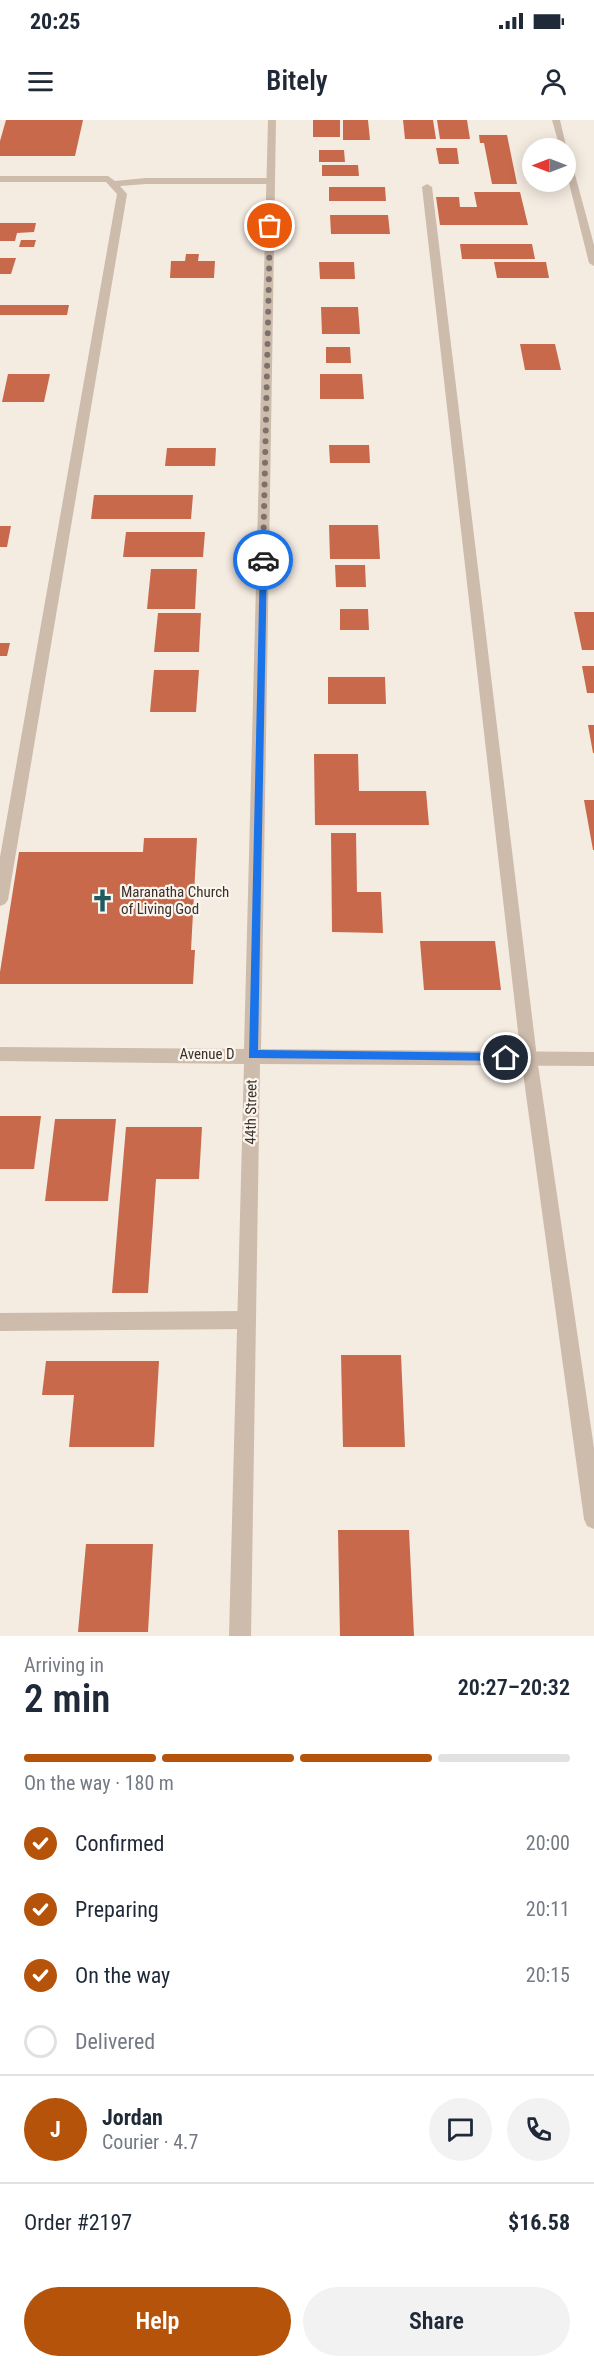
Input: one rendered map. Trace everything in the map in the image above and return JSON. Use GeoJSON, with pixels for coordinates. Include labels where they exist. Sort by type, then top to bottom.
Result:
{"type":"FeatureCollection","features":[{"type":"Feature","properties":{"kind":"street","name":"44th Street"},"geometry":{"type":"LineString","coordinates":[[240,1636],[272,120]]}},
{"type":"Feature","properties":{"kind":"street"},"geometry":{"type":"LineString","coordinates":[[556,120],[561,138]]}},
{"type":"Feature","properties":{"kind":"street"},"geometry":{"type":"LineString","coordinates":[[0,179],[108,179],[122,194],[0,900]]}},
{"type":"Feature","properties":{"kind":"street"},"geometry":{"type":"LineString","coordinates":[[113,184],[146,181],[270,181]]}},
{"type":"Feature","properties":{"kind":"street"},"geometry":{"type":"LineString","coordinates":[[427,187],[529,1058],[594,1519]]}},
{"type":"Feature","properties":{"kind":"street"},"geometry":{"type":"LineString","coordinates":[[575,192],[594,263]]}},
{"type":"Feature","properties":{"kind":"street","name":"Avenue D"},"geometry":{"type":"LineString","coordinates":[[0,1054],[252,1054],[594,1059]]}},
{"type":"Feature","properties":{"kind":"street"},"geometry":{"type":"LineString","coordinates":[[0,1322],[247,1320]]}},
{"type":"Feature","properties":{"kind":"building"},"geometry":{"type":"Polygon","coordinates":[[[6,120],[83,120],[75,156],[0,156],[0,141],[6,120]]]}},
{"type":"Feature","properties":{"kind":"building"},"geometry":{"type":"Polygon","coordinates":[[[313,120],[340,120],[340,137],[313,137],[313,120]]]}},
{"type":"Feature","properties":{"kind":"building"},"geometry":{"type":"Polygon","coordinates":[[[343,120],[368,120],[370,140],[343,140],[343,120]]]}},
{"type":"Feature","properties":{"kind":"building"},"geometry":{"type":"Polygon","coordinates":[[[403,120],[433,120],[436,139],[405,139],[403,120]]]}},
{"type":"Feature","properties":{"kind":"building"},"geometry":{"type":"Polygon","coordinates":[[[437,120],[467,120],[470,139],[440,139],[437,120]]]}},
{"type":"Feature","properties":{"kind":"building"},"geometry":{"type":"Polygon","coordinates":[[[479,135],[507,135],[517,184],[492,184],[484,143],[480,143],[479,135]]]}},
{"type":"Feature","properties":{"kind":"building"},"geometry":{"type":"Polygon","coordinates":[[[436,148],[457,148],[459,164],[439,164],[436,148]]]}},
{"type":"Feature","properties":{"kind":"building"},"geometry":{"type":"Polygon","coordinates":[[[319,150],[344,150],[345,162],[319,162],[319,150]]]}},
{"type":"Feature","properties":{"kind":"building"},"geometry":{"type":"Polygon","coordinates":[[[322,165],[358,165],[359,176],[322,176],[322,165]]]}},
{"type":"Feature","properties":{"kind":"building"},"geometry":{"type":"Polygon","coordinates":[[[329,187],[385,187],[386,201],[329,201],[329,187]]]}},
{"type":"Feature","properties":{"kind":"building"},"geometry":{"type":"Polygon","coordinates":[[[474,192],[520,192],[528,225],[440,225],[436,197],[459,197],[460,207],[477,207],[474,192]]]}},
{"type":"Feature","properties":{"kind":"building"},"geometry":{"type":"Polygon","coordinates":[[[330,215],[388,215],[390,234],[331,234],[330,215]]]}},
{"type":"Feature","properties":{"kind":"building"},"geometry":{"type":"Polygon","coordinates":[[[0,223],[36,223],[34,232],[17,233],[15,241],[0,241],[0,223]]]}},
{"type":"Feature","properties":{"kind":"building"},"geometry":{"type":"Polygon","coordinates":[[[21,240],[36,240],[34,247],[19,247],[21,240]]]}},
{"type":"Feature","properties":{"kind":"building"},"geometry":{"type":"Polygon","coordinates":[[[460,244],[532,244],[535,259],[462,259],[460,244]]]}},
{"type":"Feature","properties":{"kind":"building"},"geometry":{"type":"Polygon","coordinates":[[[186,254],[199,254],[198,261],[215,261],[214,278],[170,278],[171,261],[185,261],[186,254]]]}},
{"type":"Feature","properties":{"kind":"building"},"geometry":{"type":"Polygon","coordinates":[[[0,258],[16,258],[11,274],[0,274],[0,258]]]}},
{"type":"Feature","properties":{"kind":"building"},"geometry":{"type":"Polygon","coordinates":[[[319,262],[354,262],[355,279],[320,279],[319,262]]]}},
{"type":"Feature","properties":{"kind":"building"},"geometry":{"type":"Polygon","coordinates":[[[494,262],[546,262],[549,278],[497,278],[494,262]]]}},
{"type":"Feature","properties":{"kind":"building"},"geometry":{"type":"Polygon","coordinates":[[[0,305],[69,305],[67,315],[0,315],[0,305]]]}},
{"type":"Feature","properties":{"kind":"building"},"geometry":{"type":"Polygon","coordinates":[[[321,307],[358,307],[360,334],[322,334],[321,307]]]}},
{"type":"Feature","properties":{"kind":"building"},"geometry":{"type":"Polygon","coordinates":[[[520,344],[555,344],[561,370],[525,370],[520,344]]]}},
{"type":"Feature","properties":{"kind":"building"},"geometry":{"type":"Polygon","coordinates":[[[326,347],[350,347],[351,363],[326,363],[326,347]]]}},
{"type":"Feature","properties":{"kind":"building"},"geometry":{"type":"Polygon","coordinates":[[[8,374],[50,374],[44,402],[2,402],[8,374]]]}},
{"type":"Feature","properties":{"kind":"building"},"geometry":{"type":"Polygon","coordinates":[[[320,374],[362,374],[364,399],[320,399],[320,374]]]}},
{"type":"Feature","properties":{"kind":"building"},"geometry":{"type":"Polygon","coordinates":[[[329,445],[369,445],[370,463],[330,463],[329,445]]]}},
{"type":"Feature","properties":{"kind":"building"},"geometry":{"type":"Polygon","coordinates":[[[167,448],[216,448],[215,466],[165,466],[167,448]]]}},
{"type":"Feature","properties":{"kind":"building"},"geometry":{"type":"Polygon","coordinates":[[[94,495],[193,495],[191,519],[91,519],[94,495]]]}},
{"type":"Feature","properties":{"kind":"building"},"geometry":{"type":"Polygon","coordinates":[[[329,525],[378,525],[380,559],[330,559],[329,525]]]}},
{"type":"Feature","properties":{"kind":"building"},"geometry":{"type":"Polygon","coordinates":[[[0,526],[11,526],[7,547],[0,547],[0,526]]]}},
{"type":"Feature","properties":{"kind":"building"},"geometry":{"type":"Polygon","coordinates":[[[126,532],[205,532],[203,557],[123,557],[126,532]]]}},
{"type":"Feature","properties":{"kind":"building"},"geometry":{"type":"Polygon","coordinates":[[[335,565],[365,565],[366,587],[336,587],[335,565]]]}},
{"type":"Feature","properties":{"kind":"building"},"geometry":{"type":"Polygon","coordinates":[[[151,569],[197,569],[195,609],[147,609],[151,569]]]}},
{"type":"Feature","properties":{"kind":"building"},"geometry":{"type":"Polygon","coordinates":[[[340,609],[368,609],[369,630],[340,630],[340,609]]]}},
{"type":"Feature","properties":{"kind":"building"},"geometry":{"type":"Polygon","coordinates":[[[574,612],[594,612],[594,650],[582,650],[574,612]]]}},
{"type":"Feature","properties":{"kind":"building"},"geometry":{"type":"Polygon","coordinates":[[[158,613],[201,613],[199,652],[154,652],[158,613]]]}},
{"type":"Feature","properties":{"kind":"building"},"geometry":{"type":"Polygon","coordinates":[[[0,643],[10,643],[7,656],[0,656],[0,643]]]}},
{"type":"Feature","properties":{"kind":"building"},"geometry":{"type":"Polygon","coordinates":[[[582,666],[594,666],[594,693],[587,693],[582,666]]]}},
{"type":"Feature","properties":{"kind":"building"},"geometry":{"type":"Polygon","coordinates":[[[154,670],[199,670],[196,712],[150,712],[154,670]]]}},
{"type":"Feature","properties":{"kind":"building"},"geometry":{"type":"Polygon","coordinates":[[[328,677],[385,677],[386,704],[328,704],[328,677]]]}},
{"type":"Feature","properties":{"kind":"building"},"geometry":{"type":"Polygon","coordinates":[[[588,725],[594,725],[594,753],[593,753],[588,725]]]}},
{"type":"Feature","properties":{"kind":"building"},"geometry":{"type":"Polygon","coordinates":[[[314,754],[358,754],[359,791],[426,791],[429,825],[315,825],[314,754]]]}},
{"type":"Feature","properties":{"kind":"building"},"geometry":{"type":"Polygon","coordinates":[[[584,800],[594,800],[594,850],[593,850],[584,800]]]}},
{"type":"Feature","properties":{"kind":"building"},"geometry":{"type":"Polygon","coordinates":[[[331,833],[356,833],[357,892],[381,892],[383,933],[332,932],[331,833]]]}},
{"type":"Feature","properties":{"kind":"building","name":"Maranatha Church of Living God"},"geometry":{"type":"Polygon","coordinates":[[[144,838],[197,838],[191,950],[195,950],[193,984],[0,984],[19,852],[143,852],[144,838]]]}},
{"type":"Feature","properties":{"kind":"building"},"geometry":{"type":"Polygon","coordinates":[[[420,941],[495,941],[501,990],[424,990],[420,941]]]}},
{"type":"Feature","properties":{"kind":"building"},"geometry":{"type":"Polygon","coordinates":[[[0,1116],[41,1116],[34,1169],[0,1169],[0,1116]]]}},
{"type":"Feature","properties":{"kind":"building"},"geometry":{"type":"Polygon","coordinates":[[[55,1119],[116,1119],[108,1201],[45,1201],[55,1119]]]}},
{"type":"Feature","properties":{"kind":"building"},"geometry":{"type":"Polygon","coordinates":[[[126,1127],[202,1127],[199,1179],[156,1179],[148,1293],[112,1293],[126,1127]]]}},
{"type":"Feature","properties":{"kind":"building"},"geometry":{"type":"Polygon","coordinates":[[[341,1355],[401,1355],[405,1447],[343,1447],[341,1355]]]}},
{"type":"Feature","properties":{"kind":"building"},"geometry":{"type":"Polygon","coordinates":[[[46,1361],[159,1361],[154,1447],[69,1447],[74,1395],[42,1395],[46,1361]]]}},
{"type":"Feature","properties":{"kind":"building"},"geometry":{"type":"Polygon","coordinates":[[[338,1530],[409,1530],[414,1636],[340,1636],[338,1530]]]}},
{"type":"Feature","properties":{"kind":"building"},"geometry":{"type":"Polygon","coordinates":[[[86,1544],[153,1544],[148,1632],[78,1632],[86,1544]]]}},
{"type":"Feature","properties":{"kind":"way so far"},"geometry":{"type":"LineString","coordinates":[[263,560],[270,226]]}},
{"type":"Feature","properties":{"kind":"place","name":"Maranatha Church of Living God"},"geometry":{"type":"Point","coordinates":[103,901]}},
{"type":"Feature","properties":{"kind":"route"},"geometry":{"type":"LineString","coordinates":[[263,560],[252,1054],[506,1058]]}}]}
